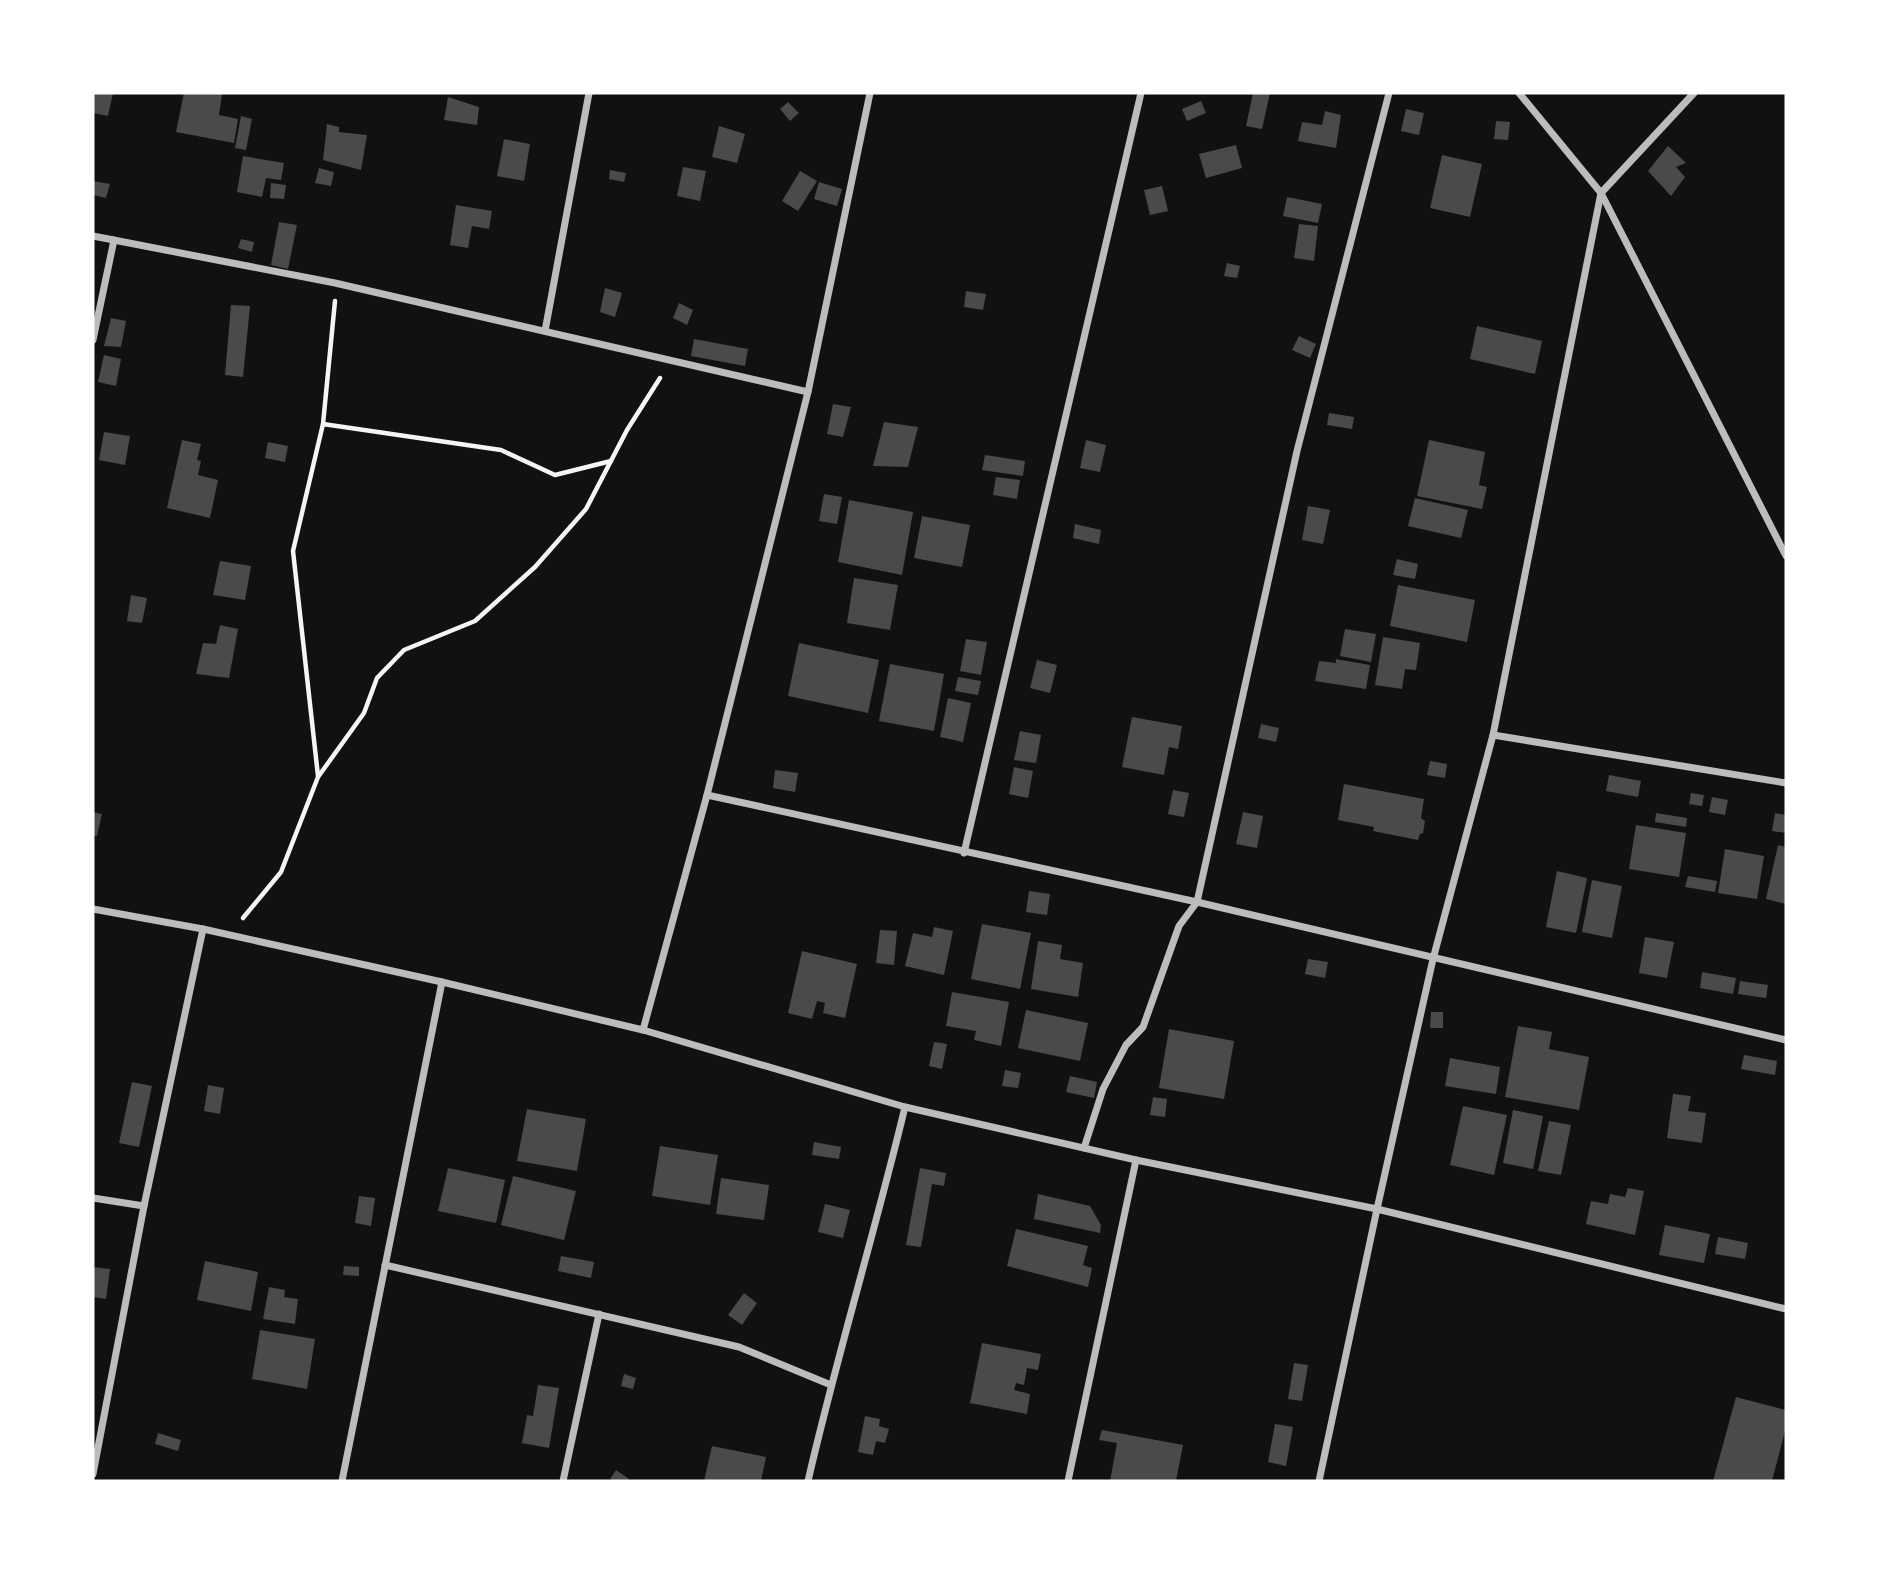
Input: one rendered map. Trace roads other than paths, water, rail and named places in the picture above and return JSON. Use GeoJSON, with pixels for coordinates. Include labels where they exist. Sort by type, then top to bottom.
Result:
{"type":"FeatureCollection","features":[{"type":"Feature","properties":{"kind":"street"},"geometry":{"type":"LineString","coordinates":[[545,331],[589,93]]}},
{"type":"Feature","properties":{"kind":"street"},"geometry":{"type":"LineString","coordinates":[[643,1030],[707,795],[808,392],[870,93]]}},
{"type":"Feature","properties":{"kind":"street"},"geometry":{"type":"LineString","coordinates":[[964,853],[1141,93]]}},
{"type":"Feature","properties":{"kind":"street"},"geometry":{"type":"LineString","coordinates":[[1084,1148],[1103,1089],[1126,1045],[1143,1027],[1179,926],[1197,902],[1297,451],[1389,93]]}},
{"type":"Feature","properties":{"kind":"street"},"geometry":{"type":"LineString","coordinates":[[1519,93],[1601,193],[1786,556]]}},
{"type":"Feature","properties":{"kind":"street"},"geometry":{"type":"LineString","coordinates":[[1319,1481],[1433,959],[1493,736],[1601,193],[1694,93]]}},
{"type":"Feature","properties":{"kind":"street"},"geometry":{"type":"LineString","coordinates":[[93,236],[335,283],[808,392]]}},
{"type":"Feature","properties":{"kind":"street"},"geometry":{"type":"LineString","coordinates":[[93,340],[114,240]]}},
{"type":"Feature","properties":{"kind":"street"},"geometry":{"type":"LineString","coordinates":[[1493,736],[1786,783]]}},
{"type":"Feature","properties":{"kind":"street"},"geometry":{"type":"LineString","coordinates":[[707,795],[1197,902],[1786,1040]]}},
{"type":"Feature","properties":{"kind":"street"},"geometry":{"type":"LineString","coordinates":[[93,909],[203,929],[442,982],[643,1030],[905,1107],[1136,1160],[1377,1209],[1786,1308]]}},
{"type":"Feature","properties":{"kind":"street"},"geometry":{"type":"LineString","coordinates":[[93,1474],[144,1206],[203,929]]}},
{"type":"Feature","properties":{"kind":"street"},"geometry":{"type":"LineString","coordinates":[[342,1481],[442,982]]}},
{"type":"Feature","properties":{"kind":"street"},"geometry":{"type":"LineString","coordinates":[[808,1481],[905,1107]]}},
{"type":"Feature","properties":{"kind":"street"},"geometry":{"type":"LineString","coordinates":[[1068,1481],[1136,1160]]}},
{"type":"Feature","properties":{"kind":"street"},"geometry":{"type":"LineString","coordinates":[[93,1198],[144,1206]]}},
{"type":"Feature","properties":{"kind":"street"},"geometry":{"type":"LineString","coordinates":[[385,1265],[739,1348],[831,1385]]}},
{"type":"Feature","properties":{"kind":"street"},"geometry":{"type":"LineString","coordinates":[[563,1481],[599,1314]]}}]}
